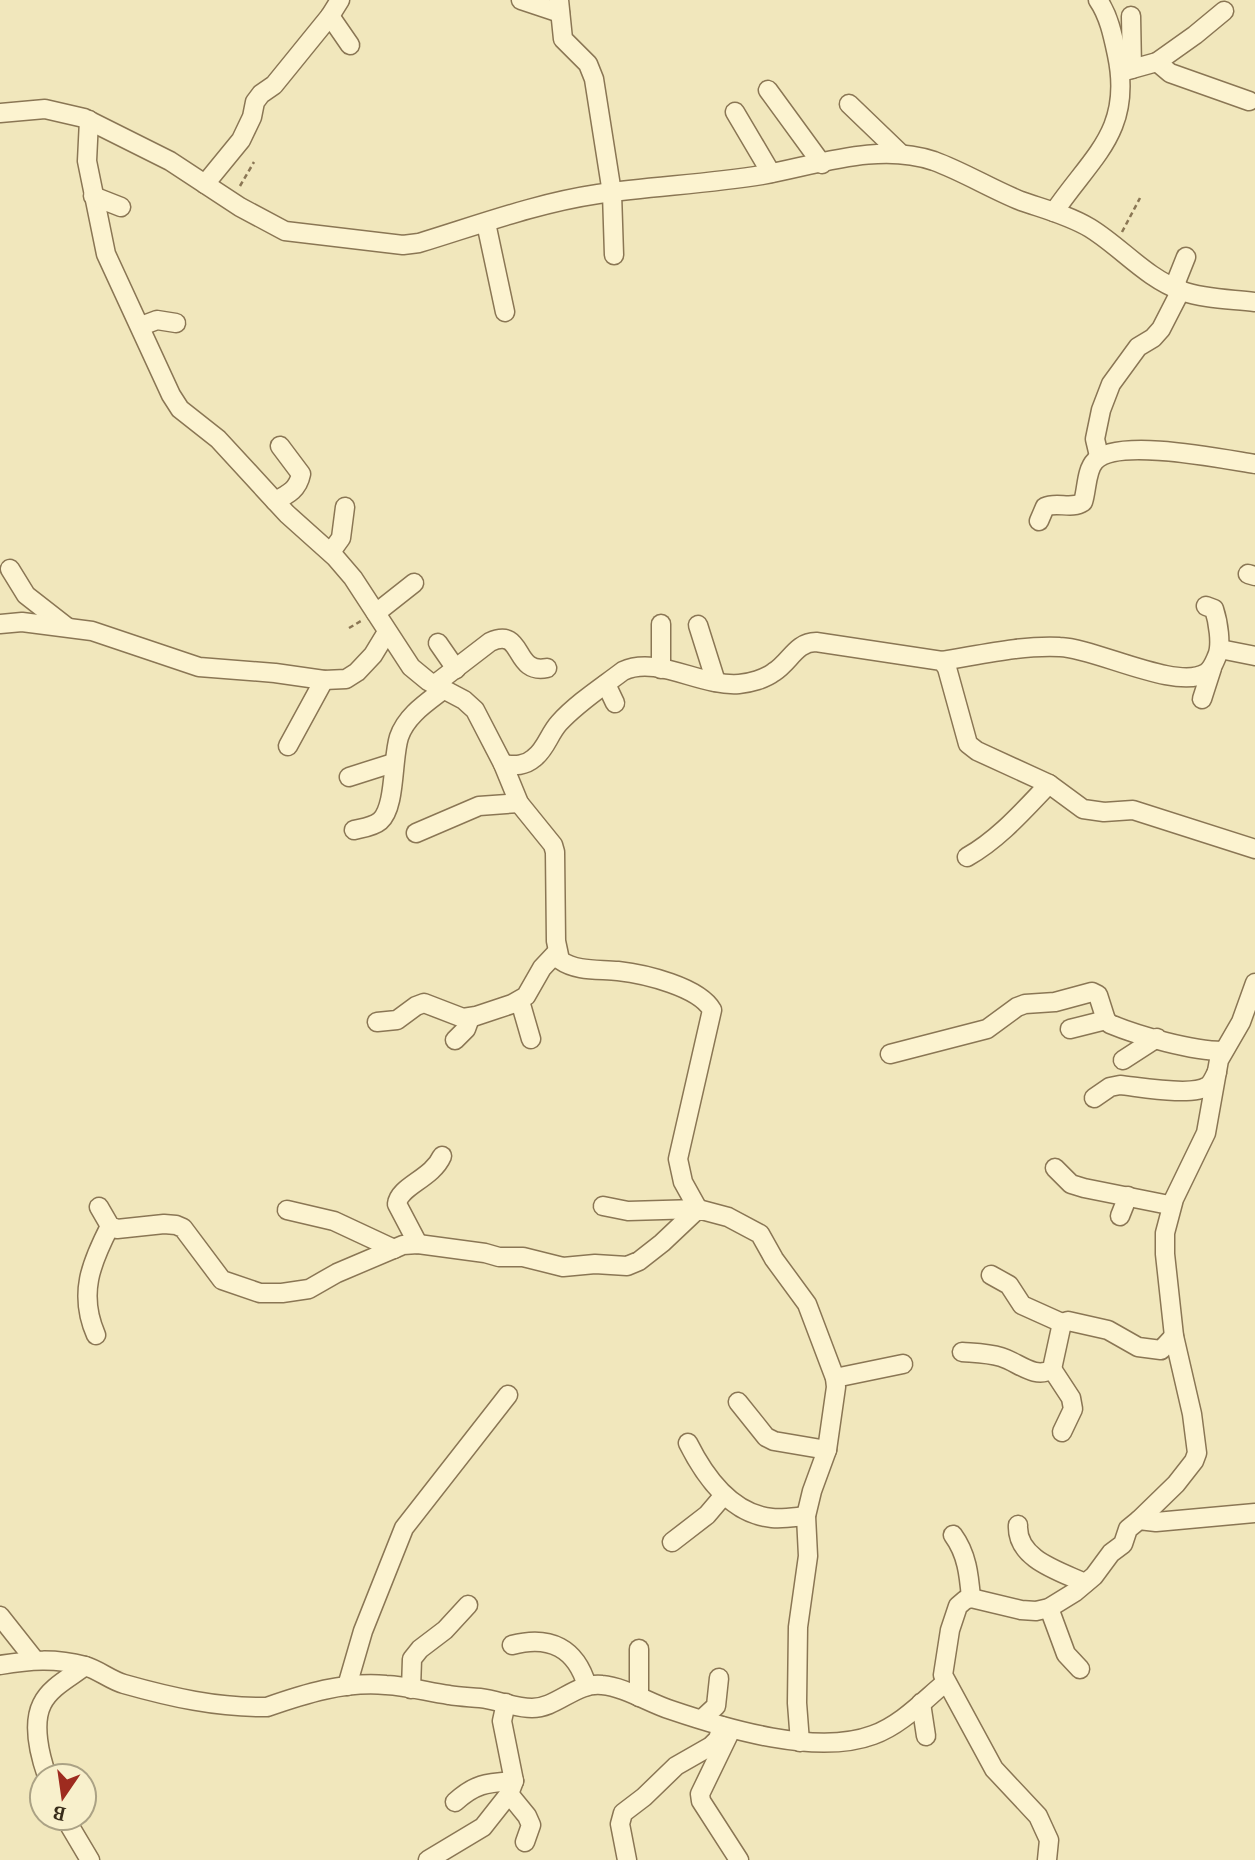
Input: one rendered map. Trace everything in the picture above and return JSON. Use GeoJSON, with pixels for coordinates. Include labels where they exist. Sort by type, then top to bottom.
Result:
{"type":"FeatureCollection","features":[{"type":"Feature","properties":{"kind":"street"},"geometry":{"type":"LineString","coordinates":[[205,184],[241,140],[261,94],[274,85],[340,0]]}},
{"type":"Feature","properties":{"kind":"street"},"geometry":{"type":"LineString","coordinates":[[521,0],[559,6],[563,39],[592,70],[612,193],[614,255]]}},
{"type":"Feature","properties":{"kind":"street"},"geometry":{"type":"LineString","coordinates":[[1098,0],[1126,70]]}},
{"type":"Feature","properties":{"kind":"street"},"geometry":{"type":"LineString","coordinates":[[1126,70],[1157,62],[1224,11]]}},
{"type":"Feature","properties":{"kind":"street"},"geometry":{"type":"LineString","coordinates":[[330,16],[350,45]]}},
{"type":"Feature","properties":{"kind":"street"},"geometry":{"type":"LineString","coordinates":[[1054,212],[1098,156],[1116,122],[1126,70],[1131,16]]}},
{"type":"Feature","properties":{"kind":"street"},"geometry":{"type":"LineString","coordinates":[[1157,62],[1170,74],[1249,101]]}},
{"type":"Feature","properties":{"kind":"street"},"geometry":{"type":"LineString","coordinates":[[768,90],[822,164]]}},
{"type":"Feature","properties":{"kind":"street"},"geometry":{"type":"LineString","coordinates":[[849,104],[901,155]]}},
{"type":"Feature","properties":{"kind":"street"},"geometry":{"type":"LineString","coordinates":[[0,113],[45,109],[89,120],[170,161],[231,201],[285,231],[403,245],[419,243],[532,208],[612,193],[771,173],[871,153],[914,155],[937,162],[1090,229],[1159,280],[1177,289],[1193,294],[1255,302]]}},
{"type":"Feature","properties":{"kind":"street"},"geometry":{"type":"LineString","coordinates":[[735,112],[771,173]]}},
{"type":"Feature","properties":{"kind":"street"},"geometry":{"type":"LineString","coordinates":[[89,120],[87,161],[106,254],[141,326],[160,373],[180,409],[229,449],[302,529],[331,552],[353,578],[411,667],[439,688],[464,700],[475,710],[503,764],[519,803],[553,845],[557,952],[560,960],[573,967],[617,971],[673,984],[703,999],[712,1010],[678,1159],[683,1182],[698,1209]]}},
{"type":"Feature","properties":{"kind":"street"},"geometry":{"type":"LineString","coordinates":[[93,196],[121,207]]}},
{"type":"Feature","properties":{"kind":"street"},"geometry":{"type":"LineString","coordinates":[[486,223],[505,312]]}},
{"type":"Feature","properties":{"kind":"street"},"geometry":{"type":"LineString","coordinates":[[1099,456],[1095,439],[1101,410],[1111,384],[1138,347],[1153,338],[1161,329],[1186,257]]}},
{"type":"Feature","properties":{"kind":"street"},"geometry":{"type":"LineString","coordinates":[[141,326],[157,320],[176,323]]}},
{"type":"Feature","properties":{"kind":"street"},"geometry":{"type":"LineString","coordinates":[[275,501],[292,492],[299,483],[301,474],[280,446]]}},
{"type":"Feature","properties":{"kind":"street"},"geometry":{"type":"LineString","coordinates":[[1039,521],[1045,506],[1078,505],[1083,502],[1092,464],[1099,456],[1118,451],[1142,450],[1255,464]]}},
{"type":"Feature","properties":{"kind":"street"},"geometry":{"type":"LineString","coordinates":[[331,552],[341,538],[345,506]]}},
{"type":"Feature","properties":{"kind":"street"},"geometry":{"type":"LineString","coordinates":[[10,569],[26,595],[67,627]]}},
{"type":"Feature","properties":{"kind":"street"},"geometry":{"type":"LineString","coordinates":[[376,612],[414,583]]}},
{"type":"Feature","properties":{"kind":"street"},"geometry":{"type":"LineString","coordinates":[[1202,699],[1220,649],[1216,615],[1214,609],[1206,606]]}},
{"type":"Feature","properties":{"kind":"street"},"geometry":{"type":"LineString","coordinates":[[0,624],[22,622],[92,631],[199,667],[324,680],[346,679],[357,672],[373,655],[387,632]]}},
{"type":"Feature","properties":{"kind":"street"},"geometry":{"type":"LineString","coordinates":[[661,624],[661,669]]}},
{"type":"Feature","properties":{"kind":"street"},"geometry":{"type":"LineString","coordinates":[[698,625],[716,682]]}},
{"type":"Feature","properties":{"kind":"street"},"geometry":{"type":"LineString","coordinates":[[354,830],[382,820],[391,798],[393,763],[399,736],[405,725],[456,669],[490,642],[500,639],[507,639],[512,643],[531,668],[547,668]]}},
{"type":"Feature","properties":{"kind":"street"},"geometry":{"type":"LineString","coordinates":[[503,764],[514,766],[534,758],[542,751],[559,722],[632,667],[640,665],[716,682],[739,684],[775,672],[807,642],[942,660],[1057,647],[1078,648],[1135,668],[1176,676],[1204,675],[1212,668]]}},
{"type":"Feature","properties":{"kind":"street"},"geometry":{"type":"LineString","coordinates":[[438,643],[456,669]]}},
{"type":"Feature","properties":{"kind":"street"},"geometry":{"type":"LineString","coordinates":[[1220,649],[1255,656]]}},
{"type":"Feature","properties":{"kind":"street"},"geometry":{"type":"LineString","coordinates":[[942,660],[947,668],[968,744],[977,751],[1049,784],[1083,809],[1104,812],[1133,810],[1255,849]]}},
{"type":"Feature","properties":{"kind":"street"},"geometry":{"type":"LineString","coordinates":[[288,746],[324,680]]}},
{"type":"Feature","properties":{"kind":"street"},"geometry":{"type":"LineString","coordinates":[[606,684],[615,703]]}},
{"type":"Feature","properties":{"kind":"street"},"geometry":{"type":"LineString","coordinates":[[349,778],[393,763]]}},
{"type":"Feature","properties":{"kind":"street"},"geometry":{"type":"LineString","coordinates":[[967,857],[1015,819],[1049,784]]}},
{"type":"Feature","properties":{"kind":"street"},"geometry":{"type":"LineString","coordinates":[[416,833],[479,806],[519,803]]}},
{"type":"Feature","properties":{"kind":"street"},"geometry":{"type":"LineString","coordinates":[[377,1022],[397,1020],[424,1003],[463,1018],[470,1018],[520,1001],[526,996],[542,968],[557,952]]}},
{"type":"Feature","properties":{"kind":"street"},"geometry":{"type":"LineString","coordinates":[[1048,1860],[1049,1840],[1038,1816],[994,1769],[946,1682],[943,1665],[950,1630],[958,1606],[971,1598],[1021,1610],[1049,1608],[1094,1576],[1111,1553],[1123,1544],[1128,1529],[1176,1484],[1194,1461],[1197,1453],[1192,1414],[1174,1336],[1165,1233],[1173,1201],[1206,1133],[1223,1051],[1241,1022],[1255,983]]}},
{"type":"Feature","properties":{"kind":"street"},"geometry":{"type":"LineString","coordinates":[[890,1054],[986,1028],[1026,1004],[1055,1002],[1092,992],[1098,995],[1106,1020],[1122,1029],[1211,1051],[1223,1051]]}},
{"type":"Feature","properties":{"kind":"street"},"geometry":{"type":"LineString","coordinates":[[520,1001],[531,1039]]}},
{"type":"Feature","properties":{"kind":"street"},"geometry":{"type":"LineString","coordinates":[[455,1041],[466,1029],[470,1018]]}},
{"type":"Feature","properties":{"kind":"street"},"geometry":{"type":"LineString","coordinates":[[1070,1029],[1106,1020]]}},
{"type":"Feature","properties":{"kind":"street"},"geometry":{"type":"LineString","coordinates":[[1123,1060],[1157,1038]]}},
{"type":"Feature","properties":{"kind":"street"},"geometry":{"type":"LineString","coordinates":[[1094,1098],[1110,1087],[1120,1085],[1188,1091],[1210,1085],[1217,1072]]}},
{"type":"Feature","properties":{"kind":"street"},"geometry":{"type":"LineString","coordinates":[[418,1244],[397,1204],[398,1198],[402,1192],[435,1169],[442,1156]]}},
{"type":"Feature","properties":{"kind":"street"},"geometry":{"type":"LineString","coordinates":[[1055,1168],[1071,1184],[1169,1206],[1173,1201]]}},
{"type":"Feature","properties":{"kind":"street"},"geometry":{"type":"LineString","coordinates":[[1120,1216],[1128,1196]]}},
{"type":"Feature","properties":{"kind":"street"},"geometry":{"type":"LineString","coordinates":[[603,1206],[628,1211],[712,1210],[760,1234],[774,1259],[807,1304],[835,1378],[835,1398],[827,1450],[811,1491],[806,1516],[808,1556],[798,1627],[797,1703],[800,1742]]}},
{"type":"Feature","properties":{"kind":"street"},"geometry":{"type":"LineString","coordinates":[[99,1207],[110,1226],[117,1229],[164,1224],[183,1228],[222,1280],[260,1293],[309,1289],[337,1273],[403,1245],[418,1244],[523,1257],[563,1267],[595,1264],[627,1266],[639,1261],[662,1243],[698,1209]]}},
{"type":"Feature","properties":{"kind":"street"},"geometry":{"type":"LineString","coordinates":[[287,1210],[334,1221],[394,1249]]}},
{"type":"Feature","properties":{"kind":"street"},"geometry":{"type":"LineString","coordinates":[[96,1335],[88,1317],[88,1286],[97,1251],[110,1226]]}},
{"type":"Feature","properties":{"kind":"street"},"geometry":{"type":"LineString","coordinates":[[991,1275],[1009,1285],[1022,1305],[1062,1323],[1068,1321],[1108,1330],[1138,1347],[1161,1350],[1174,1336]]}},
{"type":"Feature","properties":{"kind":"street"},"geometry":{"type":"LineString","coordinates":[[962,1352],[1004,1358],[1036,1373],[1046,1373],[1052,1369],[1062,1323]]}},
{"type":"Feature","properties":{"kind":"street"},"geometry":{"type":"LineString","coordinates":[[835,1378],[903,1364]]}},
{"type":"Feature","properties":{"kind":"street"},"geometry":{"type":"LineString","coordinates":[[1052,1369],[1071,1398],[1073,1409],[1062,1432]]}},
{"type":"Feature","properties":{"kind":"street"},"geometry":{"type":"LineString","coordinates":[[347,1686],[363,1631],[404,1528],[508,1395]]}},
{"type":"Feature","properties":{"kind":"street"},"geometry":{"type":"LineString","coordinates":[[738,1402],[766,1437],[774,1441],[827,1450]]}},
{"type":"Feature","properties":{"kind":"street"},"geometry":{"type":"LineString","coordinates":[[688,1443],[702,1471],[724,1495],[739,1506],[769,1518],[806,1516]]}},
{"type":"Feature","properties":{"kind":"street"},"geometry":{"type":"LineString","coordinates":[[672,1542],[707,1514],[724,1495]]}},
{"type":"Feature","properties":{"kind":"street"},"geometry":{"type":"LineString","coordinates":[[1139,1520],[1156,1522],[1255,1513]]}},
{"type":"Feature","properties":{"kind":"street"},"geometry":{"type":"LineString","coordinates":[[1018,1525],[1018,1535],[1025,1550],[1085,1583]]}},
{"type":"Feature","properties":{"kind":"street"},"geometry":{"type":"LineString","coordinates":[[953,1535],[962,1546],[968,1567],[971,1598]]}},
{"type":"Feature","properties":{"kind":"street"},"geometry":{"type":"LineString","coordinates":[[411,1689],[412,1659],[468,1605]]}},
{"type":"Feature","properties":{"kind":"street"},"geometry":{"type":"LineString","coordinates":[[1049,1608],[1066,1654],[1080,1669]]}},
{"type":"Feature","properties":{"kind":"street"},"geometry":{"type":"LineString","coordinates":[[0,1616],[34,1659]]}},
{"type":"Feature","properties":{"kind":"street"},"geometry":{"type":"LineString","coordinates":[[512,1645],[536,1640],[552,1644],[573,1658],[583,1673],[587,1686]]}},
{"type":"Feature","properties":{"kind":"street"},"geometry":{"type":"LineString","coordinates":[[639,1649],[639,1697]]}},
{"type":"Feature","properties":{"kind":"street"},"geometry":{"type":"LineString","coordinates":[[0,1665],[34,1659],[85,1666],[115,1681],[160,1694],[216,1704],[255,1707],[267,1707],[310,1693],[347,1686],[386,1685],[506,1703],[517,1707],[541,1707],[587,1686],[604,1685],[727,1727],[829,1745],[875,1735],[896,1724],[946,1682]]}},
{"type":"Feature","properties":{"kind":"street"},"geometry":{"type":"LineString","coordinates":[[44,1762],[38,1736],[42,1705],[51,1692],[85,1666]]}},
{"type":"Feature","properties":{"kind":"street"},"geometry":{"type":"LineString","coordinates":[[702,1719],[716,1706],[719,1678]]}},
{"type":"Feature","properties":{"kind":"street"},"geometry":{"type":"LineString","coordinates":[[506,1703],[502,1721],[512,1788],[530,1825],[525,1842]]}},
{"type":"Feature","properties":{"kind":"street"},"geometry":{"type":"LineString","coordinates":[[921,1703],[926,1736]]}},
{"type":"Feature","properties":{"kind":"street"},"geometry":{"type":"LineString","coordinates":[[627,1860],[620,1824],[623,1813],[676,1766],[711,1745],[727,1727]]}},
{"type":"Feature","properties":{"kind":"street"},"geometry":{"type":"LineString","coordinates":[[727,1727],[701,1794],[701,1801],[738,1860]]}},
{"type":"Feature","properties":{"kind":"street"},"geometry":{"type":"LineString","coordinates":[[455,1802],[471,1788],[486,1783],[512,1788]]}},
{"type":"Feature","properties":{"kind":"street"},"geometry":{"type":"LineString","coordinates":[[428,1860],[483,1827],[512,1788]]}},
{"type":"Feature","properties":{"kind":"street"},"geometry":{"type":"LineString","coordinates":[[73,1832],[90,1860]]}},
{"type":"Feature","properties":{"kind":"path"},"geometry":{"type":"LineString","coordinates":[[231,201],[254,162]]}},
{"type":"Feature","properties":{"kind":"path"},"geometry":{"type":"LineString","coordinates":[[1115,247],[1140,198]]}}]}
